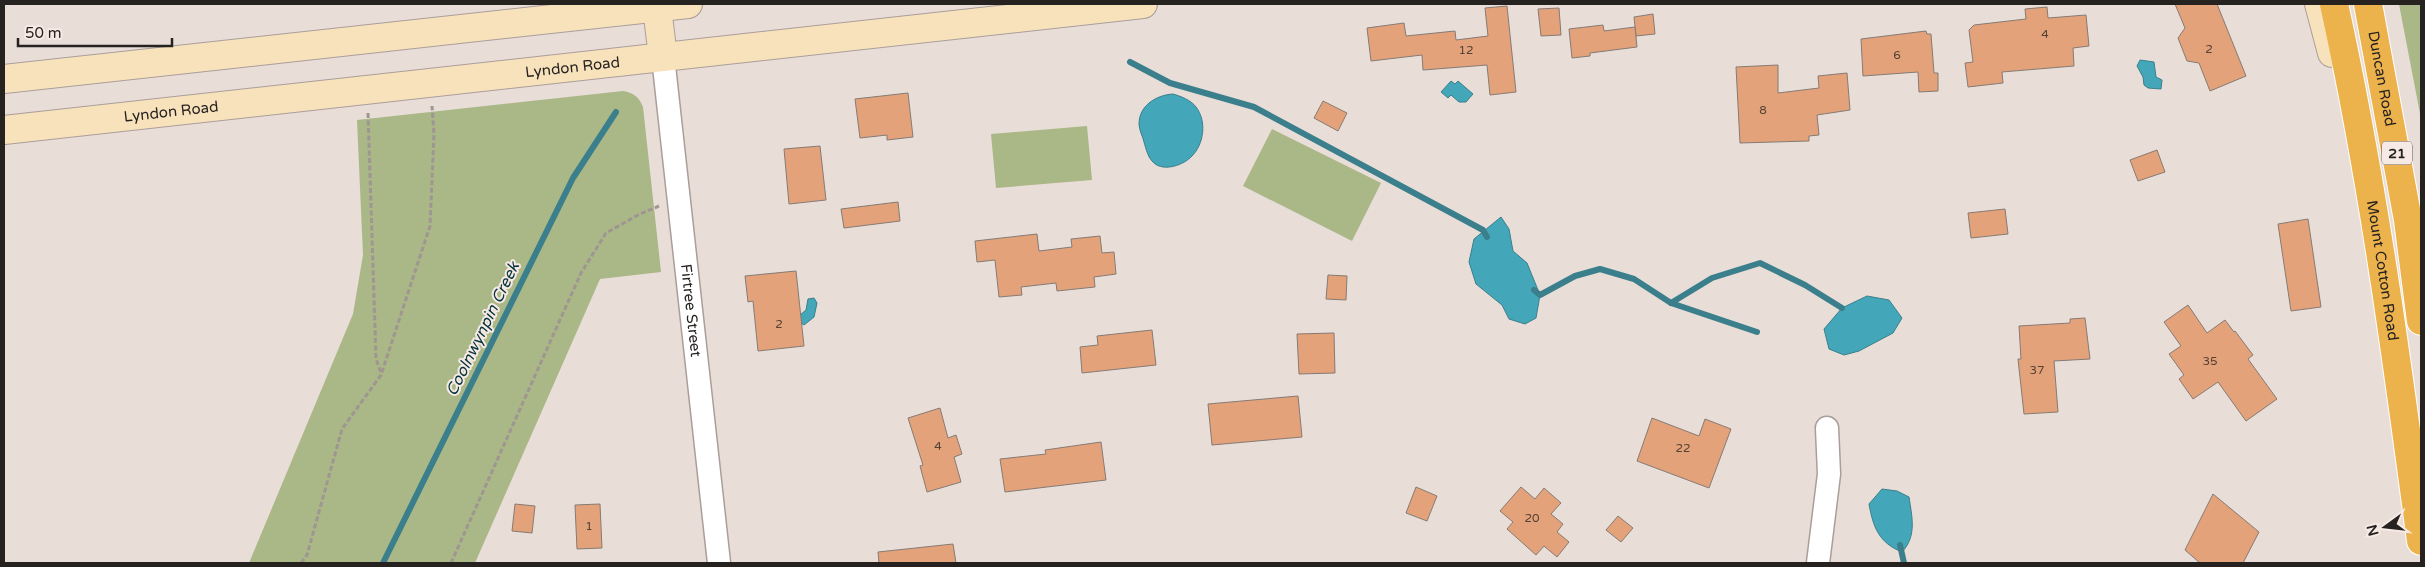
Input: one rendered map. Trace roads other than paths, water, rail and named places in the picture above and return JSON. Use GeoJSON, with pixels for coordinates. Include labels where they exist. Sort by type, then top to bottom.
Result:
{"type":"FeatureCollection","features":[{"type":"Feature","properties":{"kind":"highway","name":"Mount Cotton Road"},"geometry":{"type":"LineString","coordinates":[[2334,4],[2348,65],[2374,212],[2421,541]]}},
{"type":"Feature","properties":{"kind":"highway","name":"Duncan Road"},"geometry":{"type":"LineString","coordinates":[[2368,4],[2394,132],[2421,312]]}},
{"type":"Feature","properties":{"kind":"main road"},"geometry":{"type":"LineString","coordinates":[[4,79],[688,4]]}},
{"type":"Feature","properties":{"kind":"main road","name":"Lyndon Road"},"geometry":{"type":"LineString","coordinates":[[4,130],[1143,4]]}},
{"type":"Feature","properties":{"kind":"main road"},"geometry":{"type":"LineString","coordinates":[[2319,4],[2374,212]]}},
{"type":"Feature","properties":{"kind":"main road"},"geometry":{"type":"LineString","coordinates":[[656,6],[663,57]]}},
{"type":"Feature","properties":{"kind":"street","name":"Firtree Street"},"geometry":{"type":"LineString","coordinates":[[663,57],[719,563]]}},
{"type":"Feature","properties":{"kind":"street"},"geometry":{"type":"LineString","coordinates":[[1818,563],[1829,474],[1827,428]]}},
{"type":"Feature","properties":{"kind":"water"},"geometry":{"type":"Polygon","coordinates":[[[2140,60],[2154,62],[2156,77],[2162,80],[2161,89],[2148,88],[2144,85],[2143,77],[2137,66],[2140,60]]]}},
{"type":"Feature","properties":{"kind":"water"},"geometry":{"type":"Polygon","coordinates":[[[1451,81],[1455,84],[1458,81],[1473,94],[1466,102],[1459,102],[1451,95],[1448,98],[1441,92],[1451,81]]]}},
{"type":"Feature","properties":{"kind":"water"},"geometry":{"type":"Polygon","coordinates":[[[1173,94],[1188,100],[1196,107],[1202,119],[1203,132],[1199,145],[1192,156],[1179,165],[1163,167],[1154,163],[1149,156],[1139,124],[1142,111],[1150,102],[1161,96],[1173,94]]]}},
{"type":"Feature","properties":{"kind":"water"},"geometry":{"type":"Polygon","coordinates":[[[1501,217],[1509,229],[1513,251],[1527,263],[1540,295],[1536,318],[1525,324],[1509,319],[1502,305],[1476,284],[1469,262],[1474,239],[1501,217]]]}},
{"type":"Feature","properties":{"kind":"water"},"geometry":{"type":"Polygon","coordinates":[[[1867,296],[1889,300],[1902,318],[1893,333],[1859,351],[1844,355],[1829,349],[1824,329],[1842,308],[1867,296]]]}},
{"type":"Feature","properties":{"kind":"water"},"geometry":{"type":"Polygon","coordinates":[[[814,298],[817,303],[814,317],[804,325],[801,323],[800,315],[806,310],[808,299],[814,298]]]}},
{"type":"Feature","properties":{"kind":"water"},"geometry":{"type":"Polygon","coordinates":[[[1882,489],[1897,491],[1909,497],[1912,533],[1907,546],[1902,552],[1888,544],[1875,527],[1869,504],[1882,489]]]}},
{"type":"Feature","properties":{"kind":"waterway"},"geometry":{"type":"LineString","coordinates":[[1130,62],[1170,83],[1254,107],[1483,230],[1487,237]]}},
{"type":"Feature","properties":{"kind":"waterway","name":"Coolnwynpin Creek"},"geometry":{"type":"LineString","coordinates":[[383,563],[573,178],[616,112]]}},
{"type":"Feature","properties":{"kind":"waterway"},"geometry":{"type":"LineString","coordinates":[[1671,303],[1712,278],[1760,263],[1805,285],[1842,308]]}},
{"type":"Feature","properties":{"kind":"waterway"},"geometry":{"type":"LineString","coordinates":[[1534,290],[1540,295],[1575,276],[1600,269],[1634,279],[1671,303],[1757,332]]}},
{"type":"Feature","properties":{"kind":"waterway"},"geometry":{"type":"LineString","coordinates":[[1900,545],[1904,563]]}}]}
